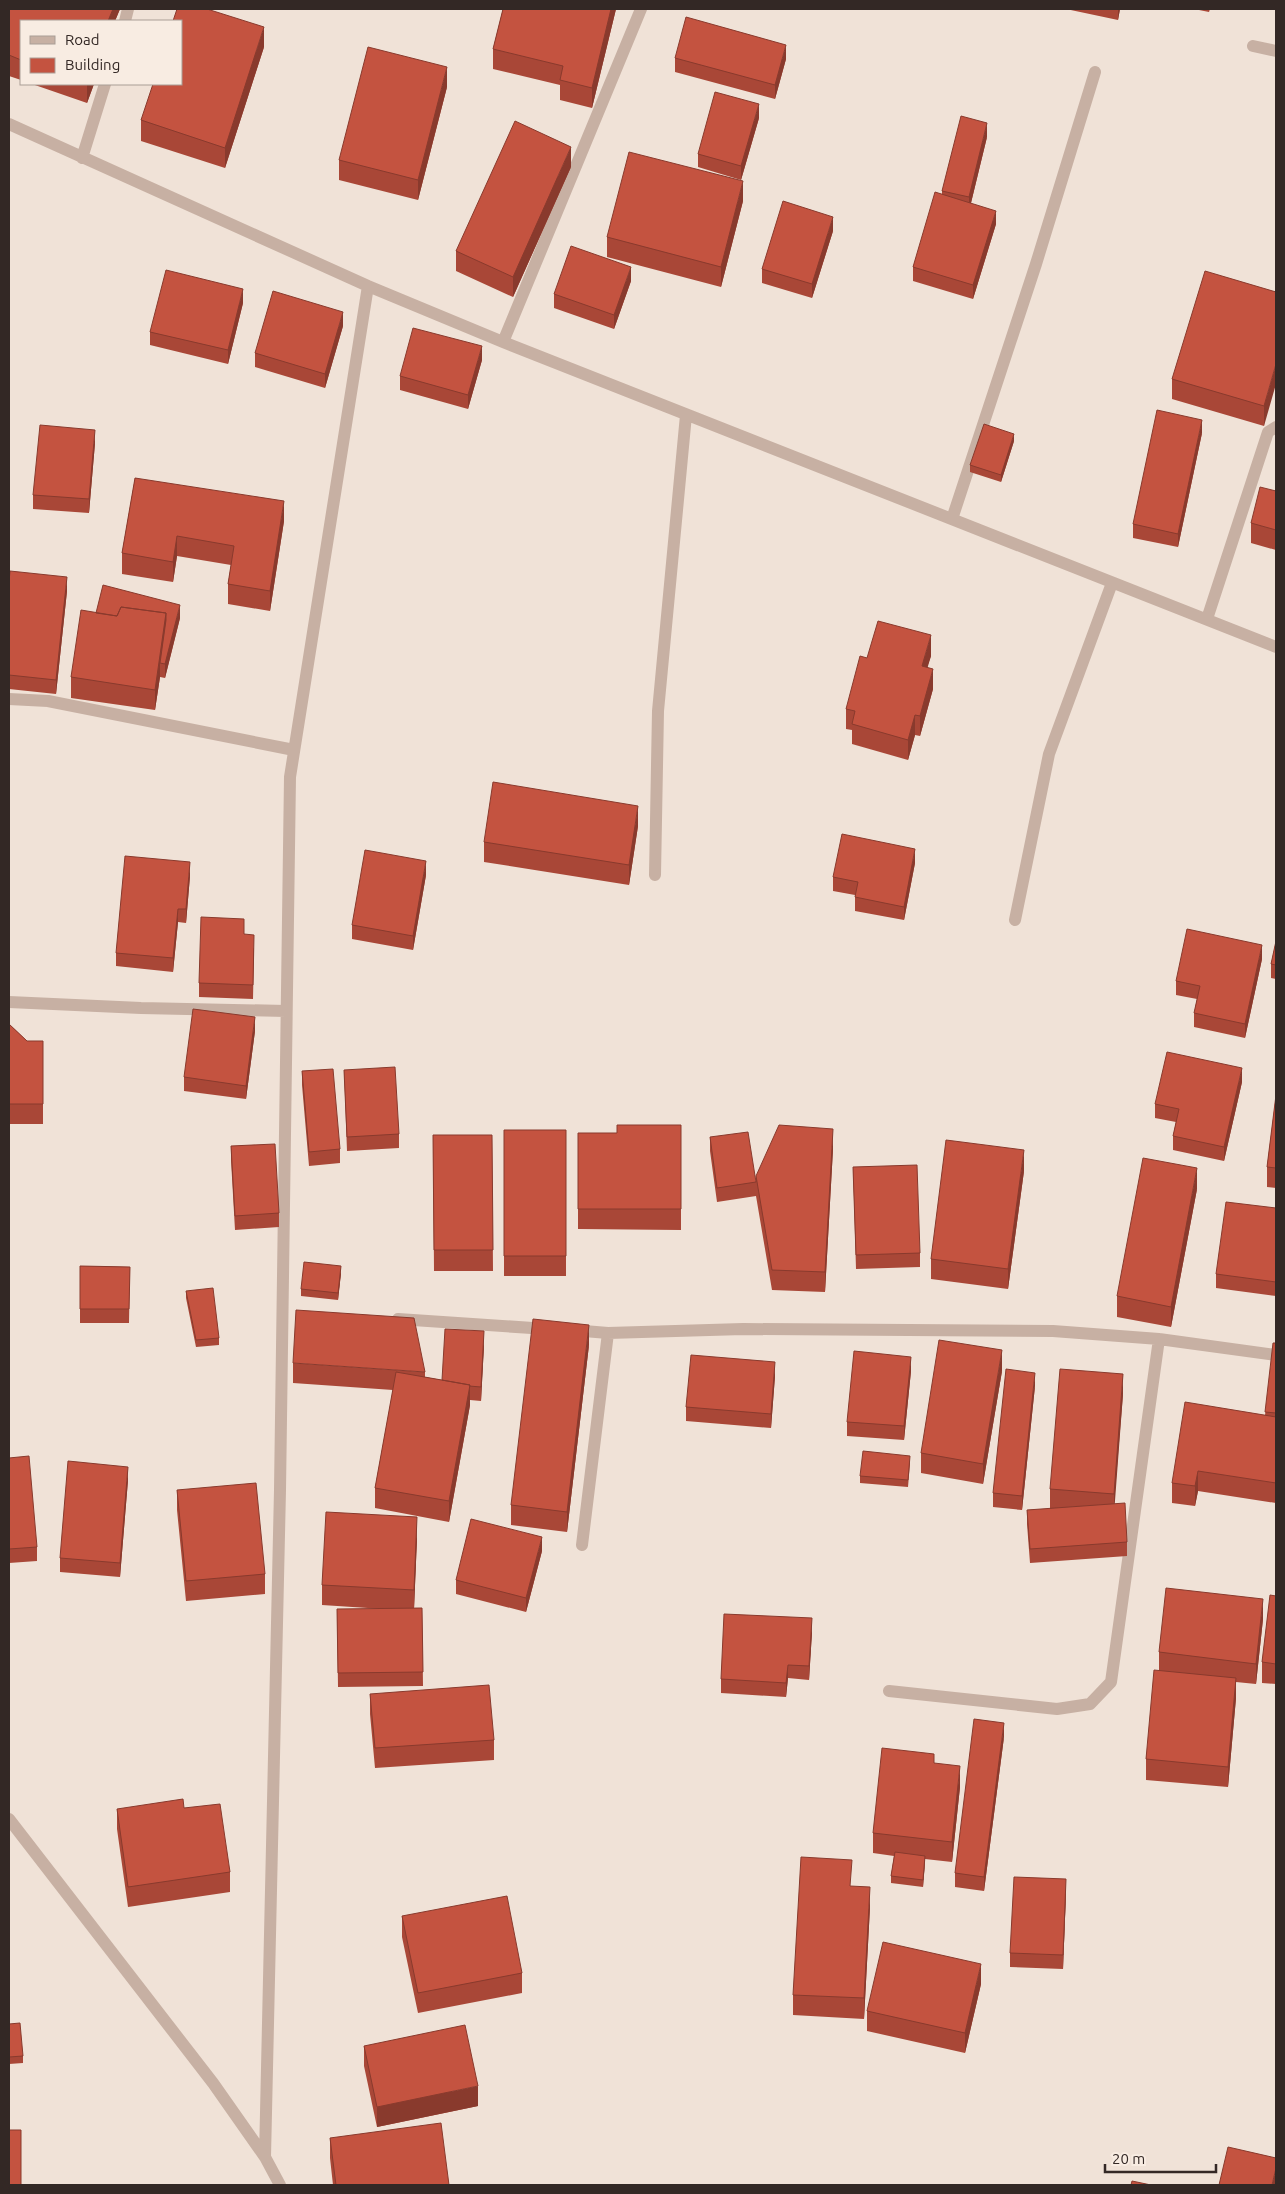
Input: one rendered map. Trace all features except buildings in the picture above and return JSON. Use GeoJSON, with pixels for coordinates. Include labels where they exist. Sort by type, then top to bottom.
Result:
{"type":"FeatureCollection","features":[{"type":"Feature","properties":{"kind":"street"},"geometry":{"type":"LineString","coordinates":[[502,342],[641,9]]}},
{"type":"Feature","properties":{"kind":"street"},"geometry":{"type":"LineString","coordinates":[[1253,46],[1276,51]]}},
{"type":"Feature","properties":{"kind":"street"},"geometry":{"type":"LineString","coordinates":[[952,520],[1036,264],[1095,72]]}},
{"type":"Feature","properties":{"kind":"street"},"geometry":{"type":"LineString","coordinates":[[82,158],[105,85]]}},
{"type":"Feature","properties":{"kind":"street"},"geometry":{"type":"LineString","coordinates":[[9,124],[368,286],[502,342],[1276,647]]}},
{"type":"Feature","properties":{"kind":"street"},"geometry":{"type":"LineString","coordinates":[[265,2157],[288,1312],[286,1011],[290,777],[368,286]]}},
{"type":"Feature","properties":{"kind":"street"},"geometry":{"type":"LineString","coordinates":[[655,875],[658,711],[686,415]]}},
{"type":"Feature","properties":{"kind":"street"},"geometry":{"type":"LineString","coordinates":[[1208,619],[1268,432],[1276,427]]}},
{"type":"Feature","properties":{"kind":"street"},"geometry":{"type":"LineString","coordinates":[[1015,920],[1049,754],[1112,583]]}},
{"type":"Feature","properties":{"kind":"street"},"geometry":{"type":"LineString","coordinates":[[9,699],[48,701],[294,750]]}},
{"type":"Feature","properties":{"kind":"street"},"geometry":{"type":"LineString","coordinates":[[9,1002],[141,1008],[286,1011]]}},
{"type":"Feature","properties":{"kind":"street"},"geometry":{"type":"LineString","coordinates":[[381,1318],[608,1333],[742,1329],[1052,1330],[1159,1340],[1276,1355]]}},
{"type":"Feature","properties":{"kind":"street"},"geometry":{"type":"LineString","coordinates":[[582,1545],[608,1333]]}},
{"type":"Feature","properties":{"kind":"street"},"geometry":{"type":"LineString","coordinates":[[889,1691],[1057,1709],[1090,1704],[1111,1682],[1159,1340]]}},
{"type":"Feature","properties":{"kind":"street"},"geometry":{"type":"LineString","coordinates":[[9,1819],[213,2083],[265,2157],[280,2185]]}}]}
